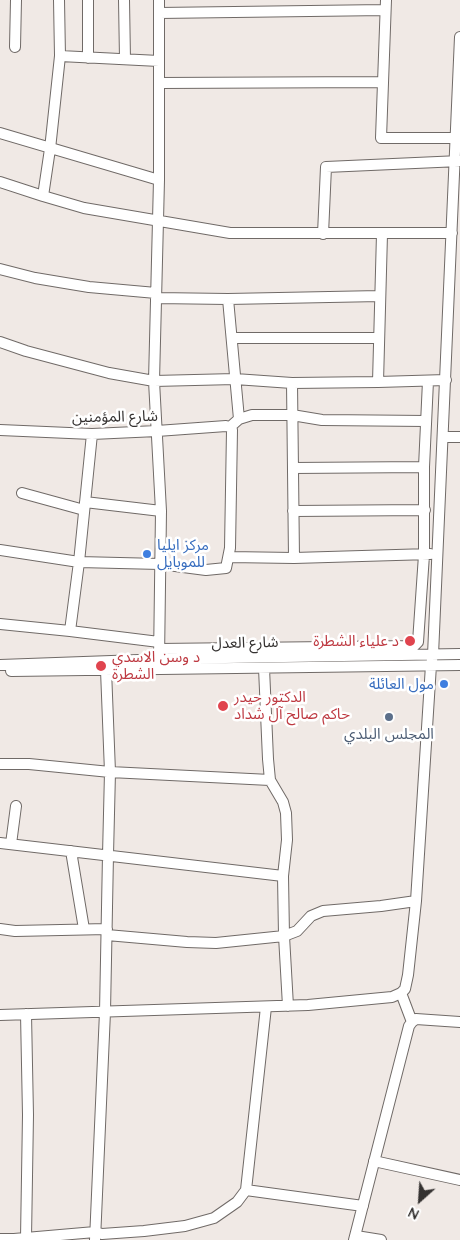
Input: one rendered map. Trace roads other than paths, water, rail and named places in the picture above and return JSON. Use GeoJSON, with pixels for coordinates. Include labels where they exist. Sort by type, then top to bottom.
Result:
{"type":"FeatureCollection","features":[{"type":"Feature","properties":{"kind":"street"},"geometry":{"type":"LineString","coordinates":[[15,47],[16,0]]}},
{"type":"Feature","properties":{"kind":"street"},"geometry":{"type":"LineString","coordinates":[[42,196],[50,149],[60,56],[59,0]]}},
{"type":"Feature","properties":{"kind":"street"},"geometry":{"type":"LineString","coordinates":[[88,0],[88,58]]}},
{"type":"Feature","properties":{"kind":"street"},"geometry":{"type":"LineString","coordinates":[[124,0],[125,60]]}},
{"type":"Feature","properties":{"kind":"street"},"geometry":{"type":"LineString","coordinates":[[159,0],[159,180],[154,381],[161,511],[159,660]]}},
{"type":"Feature","properties":{"kind":"street"},"geometry":{"type":"LineString","coordinates":[[159,13],[385,5],[381,138],[456,138]]}},
{"type":"Feature","properties":{"kind":"street"},"geometry":{"type":"LineString","coordinates":[[0,1015],[308,1005],[392,997],[405,989],[416,901],[432,660],[446,380],[455,278],[452,233],[457,162],[456,138],[460,37]]}},
{"type":"Feature","properties":{"kind":"street"},"geometry":{"type":"LineString","coordinates":[[60,56],[159,61]]}},
{"type":"Feature","properties":{"kind":"street"},"geometry":{"type":"LineString","coordinates":[[159,83],[382,82]]}},
{"type":"Feature","properties":{"kind":"street"},"geometry":{"type":"LineString","coordinates":[[0,133],[159,180]]}},
{"type":"Feature","properties":{"kind":"street"},"geometry":{"type":"LineString","coordinates":[[323,234],[326,167],[457,162]]}},
{"type":"Feature","properties":{"kind":"street"},"geometry":{"type":"LineString","coordinates":[[0,182],[84,208],[230,233],[452,233]]}},
{"type":"Feature","properties":{"kind":"street"},"geometry":{"type":"LineString","coordinates":[[378,382],[382,234]]}},
{"type":"Feature","properties":{"kind":"street"},"geometry":{"type":"LineString","coordinates":[[0,269],[89,288],[156,295],[228,299],[380,296]]}},
{"type":"Feature","properties":{"kind":"street"},"geometry":{"type":"LineString","coordinates":[[228,299],[239,419]]}},
{"type":"Feature","properties":{"kind":"street"},"geometry":{"type":"LineString","coordinates":[[233,338],[379,338]]}},
{"type":"Feature","properties":{"kind":"street"},"geometry":{"type":"LineString","coordinates":[[0,342],[109,374],[154,381],[235,379],[292,383],[446,380]]}},
{"type":"Feature","properties":{"kind":"street"},"geometry":{"type":"LineString","coordinates":[[0,624],[70,631],[159,645],[414,646],[418,642],[424,554],[424,467],[428,381]]}},
{"type":"Feature","properties":{"kind":"street"},"geometry":{"type":"LineString","coordinates":[[292,383],[294,558]]}},
{"type":"Feature","properties":{"kind":"street"},"geometry":{"type":"LineString","coordinates":[[0,550],[79,562],[160,564],[206,570],[226,568],[229,557],[232,430],[230,427],[239,419],[252,415],[292,415],[322,420],[426,421]]}},
{"type":"Feature","properties":{"kind":"street","name":"شارع المؤمنين"},"geometry":{"type":"LineString","coordinates":[[0,430],[92,434],[230,427]]}},
{"type":"Feature","properties":{"kind":"street"},"geometry":{"type":"LineString","coordinates":[[70,631],[92,434]]}},
{"type":"Feature","properties":{"kind":"street"},"geometry":{"type":"LineString","coordinates":[[444,437],[460,437]]}},
{"type":"Feature","properties":{"kind":"street"},"geometry":{"type":"LineString","coordinates":[[293,468],[424,467]]}},
{"type":"Feature","properties":{"kind":"street"},"geometry":{"type":"LineString","coordinates":[[22,493],[85,506],[161,511]]}},
{"type":"Feature","properties":{"kind":"street"},"geometry":{"type":"LineString","coordinates":[[294,511],[424,510]]}},
{"type":"Feature","properties":{"kind":"street"},"geometry":{"type":"LineString","coordinates":[[229,557],[294,558],[438,554]]}},
{"type":"Feature","properties":{"kind":"street","name":"شارع العدل"},"geometry":{"type":"LineString","coordinates":[[0,671],[264,668],[432,660],[460,654]]}},
{"type":"Feature","properties":{"kind":"street","name":"شارع العدل"},"geometry":{"type":"LineString","coordinates":[[0,665],[159,660],[432,660],[460,665]]}},
{"type":"Feature","properties":{"kind":"street"},"geometry":{"type":"LineString","coordinates":[[264,668],[270,780],[283,802],[286,813],[287,840],[283,876],[288,1006]]}},
{"type":"Feature","properties":{"kind":"street"},"geometry":{"type":"LineString","coordinates":[[95,1236],[107,932],[110,772],[106,670]]}},
{"type":"Feature","properties":{"kind":"street"},"geometry":{"type":"LineString","coordinates":[[0,764],[29,764],[110,772],[270,780]]}},
{"type":"Feature","properties":{"kind":"street"},"geometry":{"type":"LineString","coordinates":[[16,806],[5,843],[283,876]]}},
{"type":"Feature","properties":{"kind":"street"},"geometry":{"type":"LineString","coordinates":[[71,851],[84,929]]}},
{"type":"Feature","properties":{"kind":"street"},"geometry":{"type":"LineString","coordinates":[[0,928],[15,931],[84,929],[187,942],[216,943],[284,936],[297,931],[311,916],[323,911],[416,901]]}},
{"type":"Feature","properties":{"kind":"street"},"geometry":{"type":"LineString","coordinates":[[401,993],[412,1022]]}},
{"type":"Feature","properties":{"kind":"street"},"geometry":{"type":"LineString","coordinates":[[0,1239],[95,1236],[185,1226],[214,1218],[237,1202],[246,1190],[266,1007]]}},
{"type":"Feature","properties":{"kind":"street"},"geometry":{"type":"LineString","coordinates":[[26,1014],[28,1115],[26,1238]]}},
{"type":"Feature","properties":{"kind":"street"},"geometry":{"type":"LineString","coordinates":[[381,1240],[355,1238],[409,1026],[416,1020],[460,1022]]}},
{"type":"Feature","properties":{"kind":"street"},"geometry":{"type":"LineString","coordinates":[[374,1162],[460,1180]]}},
{"type":"Feature","properties":{"kind":"street"},"geometry":{"type":"LineString","coordinates":[[246,1190],[363,1206]]}},
{"type":"Feature","properties":{"kind":"place","name":"مركز ايليا للموبايل"},"geometry":{"type":"Point","coordinates":[147,554]}},
{"type":"Feature","properties":{"kind":"place","name":"د علياء الشطرة"},"geometry":{"type":"Point","coordinates":[410,641]}},
{"type":"Feature","properties":{"kind":"place","name":"د وسن الاسدي الشطرة"},"geometry":{"type":"Point","coordinates":[101,666]}},
{"type":"Feature","properties":{"kind":"place","name":"مول العائلة"},"geometry":{"type":"Point","coordinates":[444,684]}},
{"type":"Feature","properties":{"kind":"place","name":"الدكتور حيدر حاكم صالح آل شداد"},"geometry":{"type":"Point","coordinates":[223,706]}},
{"type":"Feature","properties":{"kind":"place","name":"المجلس البلدي"},"geometry":{"type":"Point","coordinates":[389,717]}}]}
